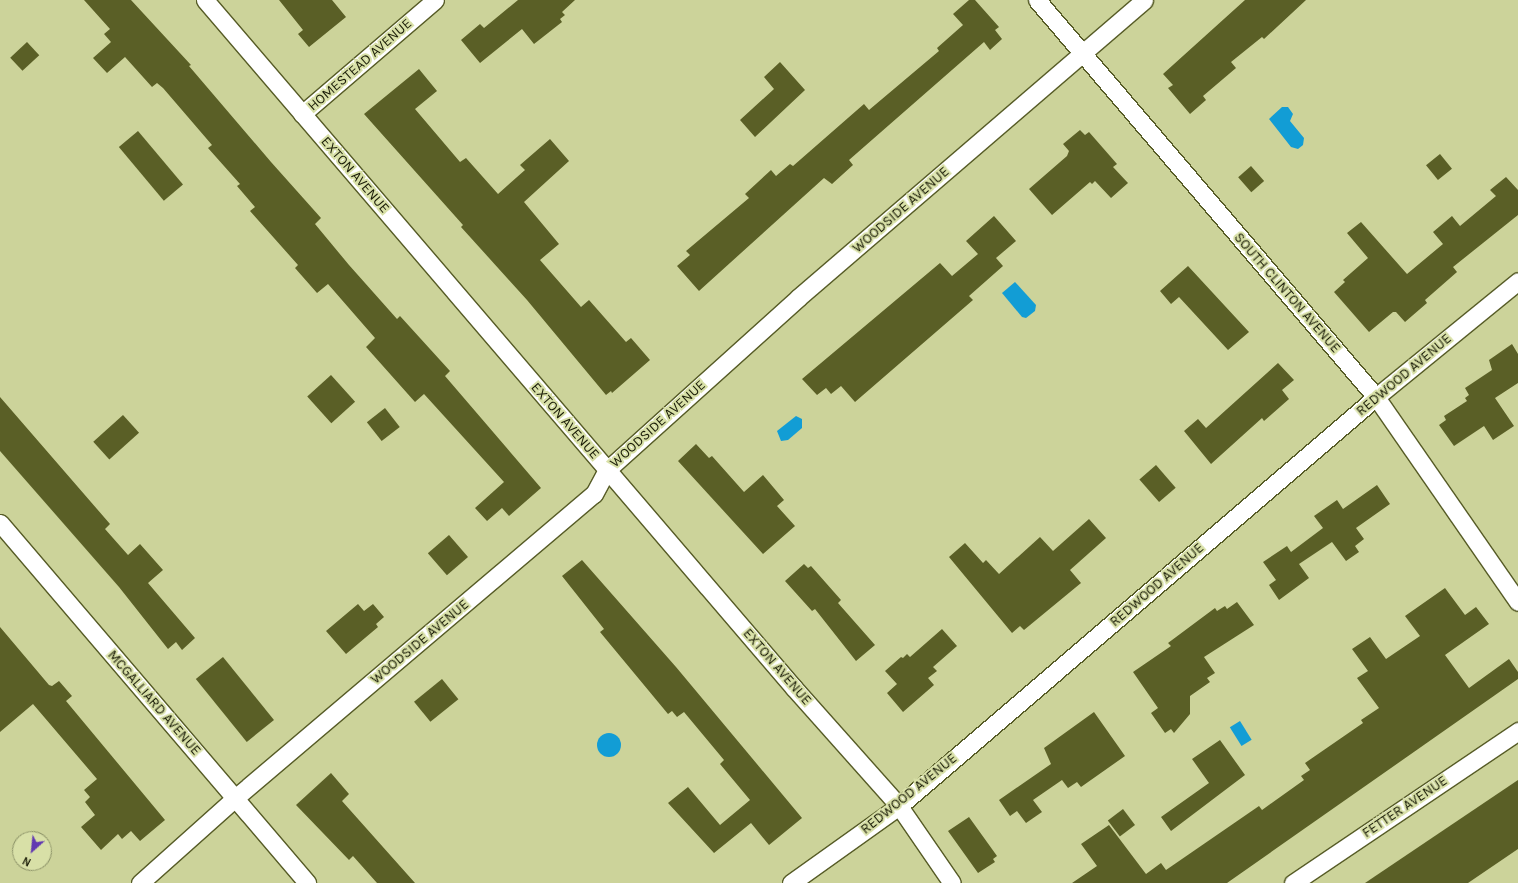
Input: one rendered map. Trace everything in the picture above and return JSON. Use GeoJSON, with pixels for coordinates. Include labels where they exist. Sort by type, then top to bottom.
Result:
{"type":"FeatureCollection","features":[{"type":"Feature","properties":{"kind":"street","name":"EXTON AVENUE"},"geometry":{"type":"LineString","coordinates":[[205,0],[607,470],[899,806],[952,883]]}},
{"type":"Feature","properties":{"kind":"street","name":"HOMESTEAD AVENUE"},"geometry":{"type":"LineString","coordinates":[[302,114],[435,0]]}},
{"type":"Feature","properties":{"kind":"street","name":"SOUTH CLINTON AVENUE"},"geometry":{"type":"LineString","coordinates":[[1037,0],[1376,397],[1518,602]]}},
{"type":"Feature","properties":{"kind":"street","name":"WOODSIDE AVENUE"},"geometry":{"type":"LineString","coordinates":[[140,883],[235,798],[594,494],[607,470],[799,298],[1144,0]]}},
{"type":"Feature","properties":{"kind":"street","name":"REDWOOD AVENUE"},"geometry":{"type":"LineString","coordinates":[[791,883],[899,806],[1376,397],[1518,281]]}},
{"type":"Feature","properties":{"kind":"street","name":"MCGALLIARD AVENUE"},"geometry":{"type":"LineString","coordinates":[[0,523],[307,883]]}},
{"type":"Feature","properties":{"kind":"street","name":"FETTER AVENUE"},"geometry":{"type":"LineString","coordinates":[[1293,883],[1518,731]]}},
{"type":"Feature","properties":{"kind":"water"},"geometry":{"type":"Polygon","coordinates":[[[1282,107],[1288,107],[1293,114],[1290,121],[1304,138],[1303,145],[1298,149],[1291,147],[1269,119],[1282,107]]]}},
{"type":"Feature","properties":{"kind":"water"},"geometry":{"type":"Polygon","coordinates":[[[1015,282],[1036,305],[1035,311],[1026,318],[1022,317],[1002,293],[1015,282]]]}},
{"type":"Feature","properties":{"kind":"water"},"geometry":{"type":"Polygon","coordinates":[[[796,416],[802,419],[802,428],[788,440],[781,441],[777,431],[796,416]]]}},
{"type":"Feature","properties":{"kind":"water"},"geometry":{"type":"Polygon","coordinates":[[[1240,721],[1252,740],[1241,746],[1230,727],[1240,721]]]}},
{"type":"Feature","properties":{"kind":"water"},"geometry":{"type":"Polygon","coordinates":[[[609,733],[617,737],[621,745],[617,753],[609,757],[601,753],[597,745],[601,737],[609,733]]]}},
{"type":"Feature","properties":{"kind":"building"},"geometry":{"type":"Polygon","coordinates":[[[84,0],[131,0],[191,65],[189,66],[321,218],[315,224],[349,265],[397,319],[400,316],[450,371],[445,376],[541,488],[509,516],[502,508],[487,521],[475,508],[504,482],[424,394],[415,402],[366,347],[375,338],[328,284],[317,293],[295,268],[298,265],[250,211],[255,207],[237,186],[240,184],[208,148],[212,145],[163,88],[157,83],[152,87],[125,57],[107,73],[93,58],[111,42],[104,34],[110,29],[84,0]]]}},
{"type":"Feature","properties":{"kind":"building"},"geometry":{"type":"Polygon","coordinates":[[[279,0],[332,0],[346,17],[309,47],[298,34],[303,30],[279,0]]]}},
{"type":"Feature","properties":{"kind":"building"},"geometry":{"type":"Polygon","coordinates":[[[518,0],[575,0],[562,12],[565,15],[560,19],[562,22],[534,44],[522,29],[480,63],[461,40],[480,24],[484,28],[518,0]]]}},
{"type":"Feature","properties":{"kind":"building"},"geometry":{"type":"Polygon","coordinates":[[[969,0],[975,0],[999,27],[995,30],[1002,39],[990,50],[984,42],[849,160],[853,165],[832,184],[824,178],[699,291],[677,266],[690,255],[686,251],[749,198],[745,194],[771,170],[776,176],[790,164],[793,166],[864,104],[869,110],[939,51],[937,48],[963,25],[953,14],[969,0]]]}},
{"type":"Feature","properties":{"kind":"building"},"geometry":{"type":"Polygon","coordinates":[[[1245,0],[1306,0],[1264,39],[1262,37],[1231,62],[1236,68],[1203,96],[1206,100],[1190,114],[1168,88],[1173,85],[1163,74],[1245,0]]]}},
{"type":"Feature","properties":{"kind":"building"},"geometry":{"type":"Polygon","coordinates":[[[27,42],[39,55],[22,71],[10,58],[27,42]]]}},
{"type":"Feature","properties":{"kind":"building"},"geometry":{"type":"Polygon","coordinates":[[[780,62],[805,90],[755,137],[740,120],[774,89],[764,77],[780,62]]]}},
{"type":"Feature","properties":{"kind":"building"},"geometry":{"type":"Polygon","coordinates":[[[419,69],[437,91],[415,109],[460,162],[466,158],[498,194],[525,170],[520,165],[550,139],[569,161],[524,202],[559,244],[540,260],[581,307],[589,300],[626,342],[631,338],[650,360],[612,393],[611,391],[606,395],[527,300],[461,227],[463,225],[364,114],[419,69]]]}},
{"type":"Feature","properties":{"kind":"building"},"geometry":{"type":"Polygon","coordinates":[[[1080,130],[1085,135],[1089,132],[1117,164],[1113,167],[1128,183],[1111,198],[1095,181],[1092,184],[1090,182],[1052,215],[1029,189],[1067,156],[1069,151],[1063,144],[1080,130]]]}},
{"type":"Feature","properties":{"kind":"building"},"geometry":{"type":"Polygon","coordinates":[[[138,131],[183,185],[164,201],[119,147],[138,131]]]}},
{"type":"Feature","properties":{"kind":"building"},"geometry":{"type":"Polygon","coordinates":[[[1440,154],[1452,169],[1438,180],[1426,165],[1440,154]]]}},
{"type":"Feature","properties":{"kind":"building"},"geometry":{"type":"Polygon","coordinates":[[[1251,166],[1264,181],[1251,192],[1238,177],[1251,166]]]}},
{"type":"Feature","properties":{"kind":"building"},"geometry":{"type":"Polygon","coordinates":[[[1506,177],[1518,190],[1518,215],[1453,267],[1457,272],[1425,300],[1427,303],[1405,322],[1396,312],[1393,312],[1369,332],[1334,292],[1345,282],[1343,280],[1368,258],[1347,233],[1361,222],[1407,274],[1443,244],[1433,232],[1452,216],[1460,226],[1496,196],[1490,190],[1506,177]]]}},
{"type":"Feature","properties":{"kind":"building"},"geometry":{"type":"Polygon","coordinates":[[[994,216],[1016,241],[996,258],[1003,266],[969,296],[973,300],[855,402],[841,386],[831,394],[826,388],[817,395],[802,379],[940,263],[952,276],[978,254],[966,241],[994,216]]]}},
{"type":"Feature","properties":{"kind":"building"},"geometry":{"type":"Polygon","coordinates":[[[1188,266],[1249,332],[1228,350],[1179,297],[1171,304],[1160,291],[1188,266]]]}},
{"type":"Feature","properties":{"kind":"building"},"geometry":{"type":"Polygon","coordinates":[[[1512,344],[1518,354],[1518,383],[1495,398],[1514,426],[1493,440],[1484,426],[1454,446],[1439,425],[1446,420],[1444,416],[1467,401],[1465,398],[1469,395],[1465,388],[1492,370],[1489,360],[1512,344]]]}},
{"type":"Feature","properties":{"kind":"building"},"geometry":{"type":"Polygon","coordinates":[[[1278,363],[1294,380],[1282,390],[1289,399],[1264,421],[1262,418],[1211,464],[1184,431],[1198,419],[1206,428],[1278,363]]]}},
{"type":"Feature","properties":{"kind":"building"},"geometry":{"type":"Polygon","coordinates":[[[331,375],[355,402],[331,423],[307,396],[331,375]]]}},
{"type":"Feature","properties":{"kind":"building"},"geometry":{"type":"Polygon","coordinates":[[[0,397],[110,524],[105,529],[128,555],[140,544],[163,570],[148,583],[195,638],[182,650],[176,642],[168,649],[119,587],[0,451],[0,397]]]}},
{"type":"Feature","properties":{"kind":"building"},"geometry":{"type":"Polygon","coordinates":[[[385,408],[400,427],[382,441],[367,422],[385,408]]]}},
{"type":"Feature","properties":{"kind":"building"},"geometry":{"type":"Polygon","coordinates":[[[123,415],[139,433],[109,460],[93,442],[123,415]]]}},
{"type":"Feature","properties":{"kind":"building"},"geometry":{"type":"Polygon","coordinates":[[[696,444],[709,458],[712,456],[744,492],[763,475],[784,500],[777,506],[795,526],[763,554],[678,461],[696,444]]]}},
{"type":"Feature","properties":{"kind":"building"},"geometry":{"type":"Polygon","coordinates":[[[1156,465],[1176,488],[1159,502],[1139,479],[1156,465]]]}},
{"type":"Feature","properties":{"kind":"building"},"geometry":{"type":"Polygon","coordinates":[[[1377,485],[1390,504],[1356,528],[1364,539],[1355,546],[1359,552],[1346,561],[1332,542],[1299,564],[1309,578],[1279,600],[1269,585],[1276,580],[1263,562],[1287,546],[1291,552],[1323,528],[1314,516],[1337,500],[1343,509],[1377,485]]]}},
{"type":"Feature","properties":{"kind":"building"},"geometry":{"type":"Polygon","coordinates":[[[1089,519],[1106,538],[1070,570],[1081,583],[1024,630],[1020,626],[1012,633],[949,557],[965,543],[983,563],[986,560],[999,574],[1040,537],[1053,551],[1089,519]]]}},
{"type":"Feature","properties":{"kind":"building"},"geometry":{"type":"Polygon","coordinates":[[[449,535],[468,557],[447,575],[428,553],[449,535]]]}},
{"type":"Feature","properties":{"kind":"building"},"geometry":{"type":"Polygon","coordinates":[[[582,560],[676,667],[802,818],[769,845],[751,823],[714,853],[668,803],[688,787],[720,825],[750,800],[720,764],[724,760],[684,712],[677,717],[672,711],[668,714],[600,632],[604,629],[562,576],[582,560]]]}},
{"type":"Feature","properties":{"kind":"building"},"geometry":{"type":"Polygon","coordinates":[[[804,564],[808,568],[811,566],[841,600],[838,603],[875,645],[856,661],[815,609],[812,611],[785,581],[804,564]]]}},
{"type":"Feature","properties":{"kind":"building"},"geometry":{"type":"Polygon","coordinates":[[[1445,588],[1465,615],[1476,607],[1489,624],[1445,655],[1469,688],[1509,659],[1518,672],[1518,679],[1227,883],[1072,883],[1097,866],[1081,844],[1109,825],[1146,874],[1161,863],[1166,870],[1259,806],[1262,810],[1304,780],[1301,776],[1310,770],[1305,763],[1363,723],[1361,720],[1379,708],[1357,678],[1368,671],[1352,649],[1370,637],[1386,659],[1420,636],[1405,616],[1445,588]]]}},
{"type":"Feature","properties":{"kind":"building"},"geometry":{"type":"Polygon","coordinates":[[[1237,602],[1254,625],[1204,657],[1215,673],[1207,678],[1210,682],[1190,696],[1190,714],[1174,733],[1171,729],[1165,733],[1151,713],[1158,708],[1133,672],[1171,646],[1168,643],[1215,608],[1217,611],[1225,606],[1227,609],[1237,602]]]}},
{"type":"Feature","properties":{"kind":"building"},"geometry":{"type":"Polygon","coordinates":[[[358,604],[364,611],[373,604],[384,617],[376,624],[378,627],[346,654],[326,631],[358,604]]]}},
{"type":"Feature","properties":{"kind":"building"},"geometry":{"type":"Polygon","coordinates":[[[0,627],[49,685],[52,686],[59,681],[72,696],[66,701],[165,820],[140,841],[131,831],[122,839],[118,834],[101,850],[81,827],[95,815],[85,802],[90,797],[84,790],[97,779],[33,704],[0,732],[0,627]]]}},
{"type":"Feature","properties":{"kind":"building"},"geometry":{"type":"Polygon","coordinates":[[[942,629],[957,646],[933,667],[937,671],[928,678],[934,685],[903,712],[887,693],[897,684],[885,671],[901,657],[903,658],[907,654],[910,657],[942,629]]]}},
{"type":"Feature","properties":{"kind":"building"},"geometry":{"type":"Polygon","coordinates":[[[223,657],[274,720],[247,742],[196,679],[223,657]]]}},
{"type":"Feature","properties":{"kind":"building"},"geometry":{"type":"Polygon","coordinates":[[[442,679],[458,699],[430,722],[414,702],[442,679]]]}},
{"type":"Feature","properties":{"kind":"building"},"geometry":{"type":"Polygon","coordinates":[[[1094,712],[1125,756],[1081,787],[1077,782],[1068,788],[1062,780],[1033,800],[1042,812],[1026,823],[1017,811],[1010,816],[999,800],[1051,764],[1044,748],[1094,712]]]}},
{"type":"Feature","properties":{"kind":"building"},"geometry":{"type":"Polygon","coordinates":[[[1220,740],[1245,775],[1171,831],[1161,817],[1209,783],[1192,759],[1220,740]]]}},
{"type":"Feature","properties":{"kind":"building"},"geometry":{"type":"Polygon","coordinates":[[[331,773],[349,794],[342,801],[415,883],[377,883],[353,856],[349,860],[296,805],[331,773]]]}},
{"type":"Feature","properties":{"kind":"building"},"geometry":{"type":"Polygon","coordinates":[[[1518,780],[1518,849],[1468,883],[1365,883],[1518,780]]]}},
{"type":"Feature","properties":{"kind":"building"},"geometry":{"type":"Polygon","coordinates":[[[1123,809],[1135,825],[1120,836],[1108,820],[1123,809]]]}},
{"type":"Feature","properties":{"kind":"building"},"geometry":{"type":"Polygon","coordinates":[[[969,817],[997,856],[993,859],[995,862],[978,873],[948,831],[969,817]]]}}]}
